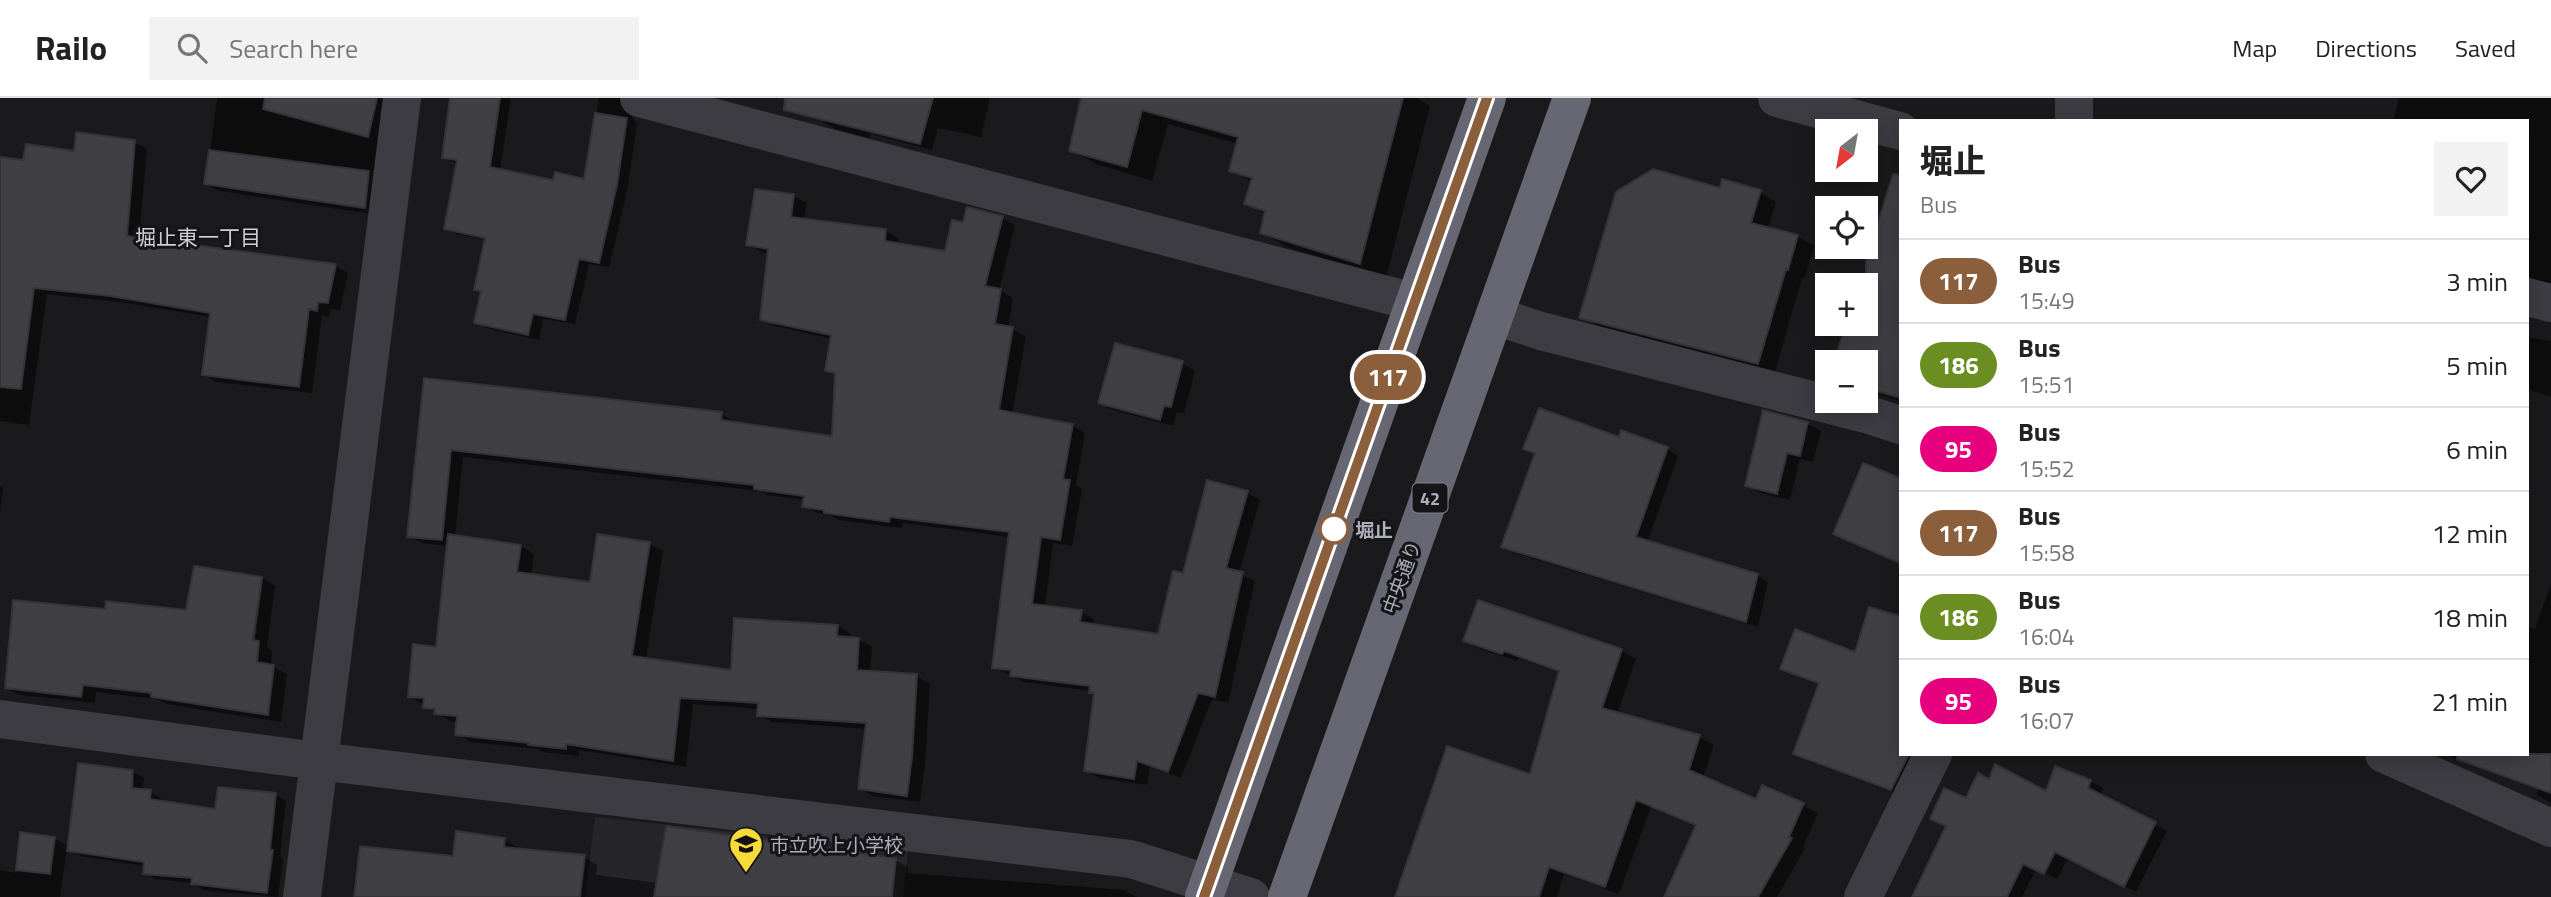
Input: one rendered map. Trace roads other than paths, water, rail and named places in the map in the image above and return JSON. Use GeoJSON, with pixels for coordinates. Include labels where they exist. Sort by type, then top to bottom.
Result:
{"type":"FeatureCollection","features":[{"type":"Feature","properties":{"kind":"highway"},"geometry":{"type":"LineString","coordinates":[[1207,890],[1487,98]]}},
{"type":"Feature","properties":{"kind":"highway","name":"中央通り"},"geometry":{"type":"LineString","coordinates":[[1287,897],[1572,98]]}},
{"type":"Feature","properties":{"kind":"street"},"geometry":{"type":"LineString","coordinates":[[302,897],[402,98]]}},
{"type":"Feature","properties":{"kind":"street"},"geometry":{"type":"LineString","coordinates":[[639,98],[1414,302]]}},
{"type":"Feature","properties":{"kind":"street"},"geometry":{"type":"LineString","coordinates":[[1776,98],[1899,131]]}},
{"type":"Feature","properties":{"kind":"street"},"geometry":{"type":"LineString","coordinates":[[2074,98],[2074,119]]}},
{"type":"Feature","properties":{"kind":"street"},"geometry":{"type":"LineString","coordinates":[[2529,298],[2551,303]]}},
{"type":"Feature","properties":{"kind":"street"},"geometry":{"type":"LineString","coordinates":[[1494,316],[1541,331],[1899,425]]}},
{"type":"Feature","properties":{"kind":"street"},"geometry":{"type":"LineString","coordinates":[[0,719],[318,761],[1131,859],[1207,890],[1251,897]]}},
{"type":"Feature","properties":{"kind":"street"},"geometry":{"type":"LineString","coordinates":[[1863,897],[1932,756]]}},
{"type":"Feature","properties":{"kind":"street"},"geometry":{"type":"LineString","coordinates":[[2389,756],[2551,828]]}},
{"type":"Feature","properties":{"kind":"place","name":"堀止"},"geometry":{"type":"Point","coordinates":[1334,529]}},
{"type":"Feature","properties":{"kind":"place","name":"市立吹上小学校"},"geometry":{"type":"Point","coordinates":[746,874]}},
{"type":"Feature","properties":{"kind":"district","name":"堀止東一丁目"},"geometry":{"type":"Point","coordinates":[198,237]}}]}
